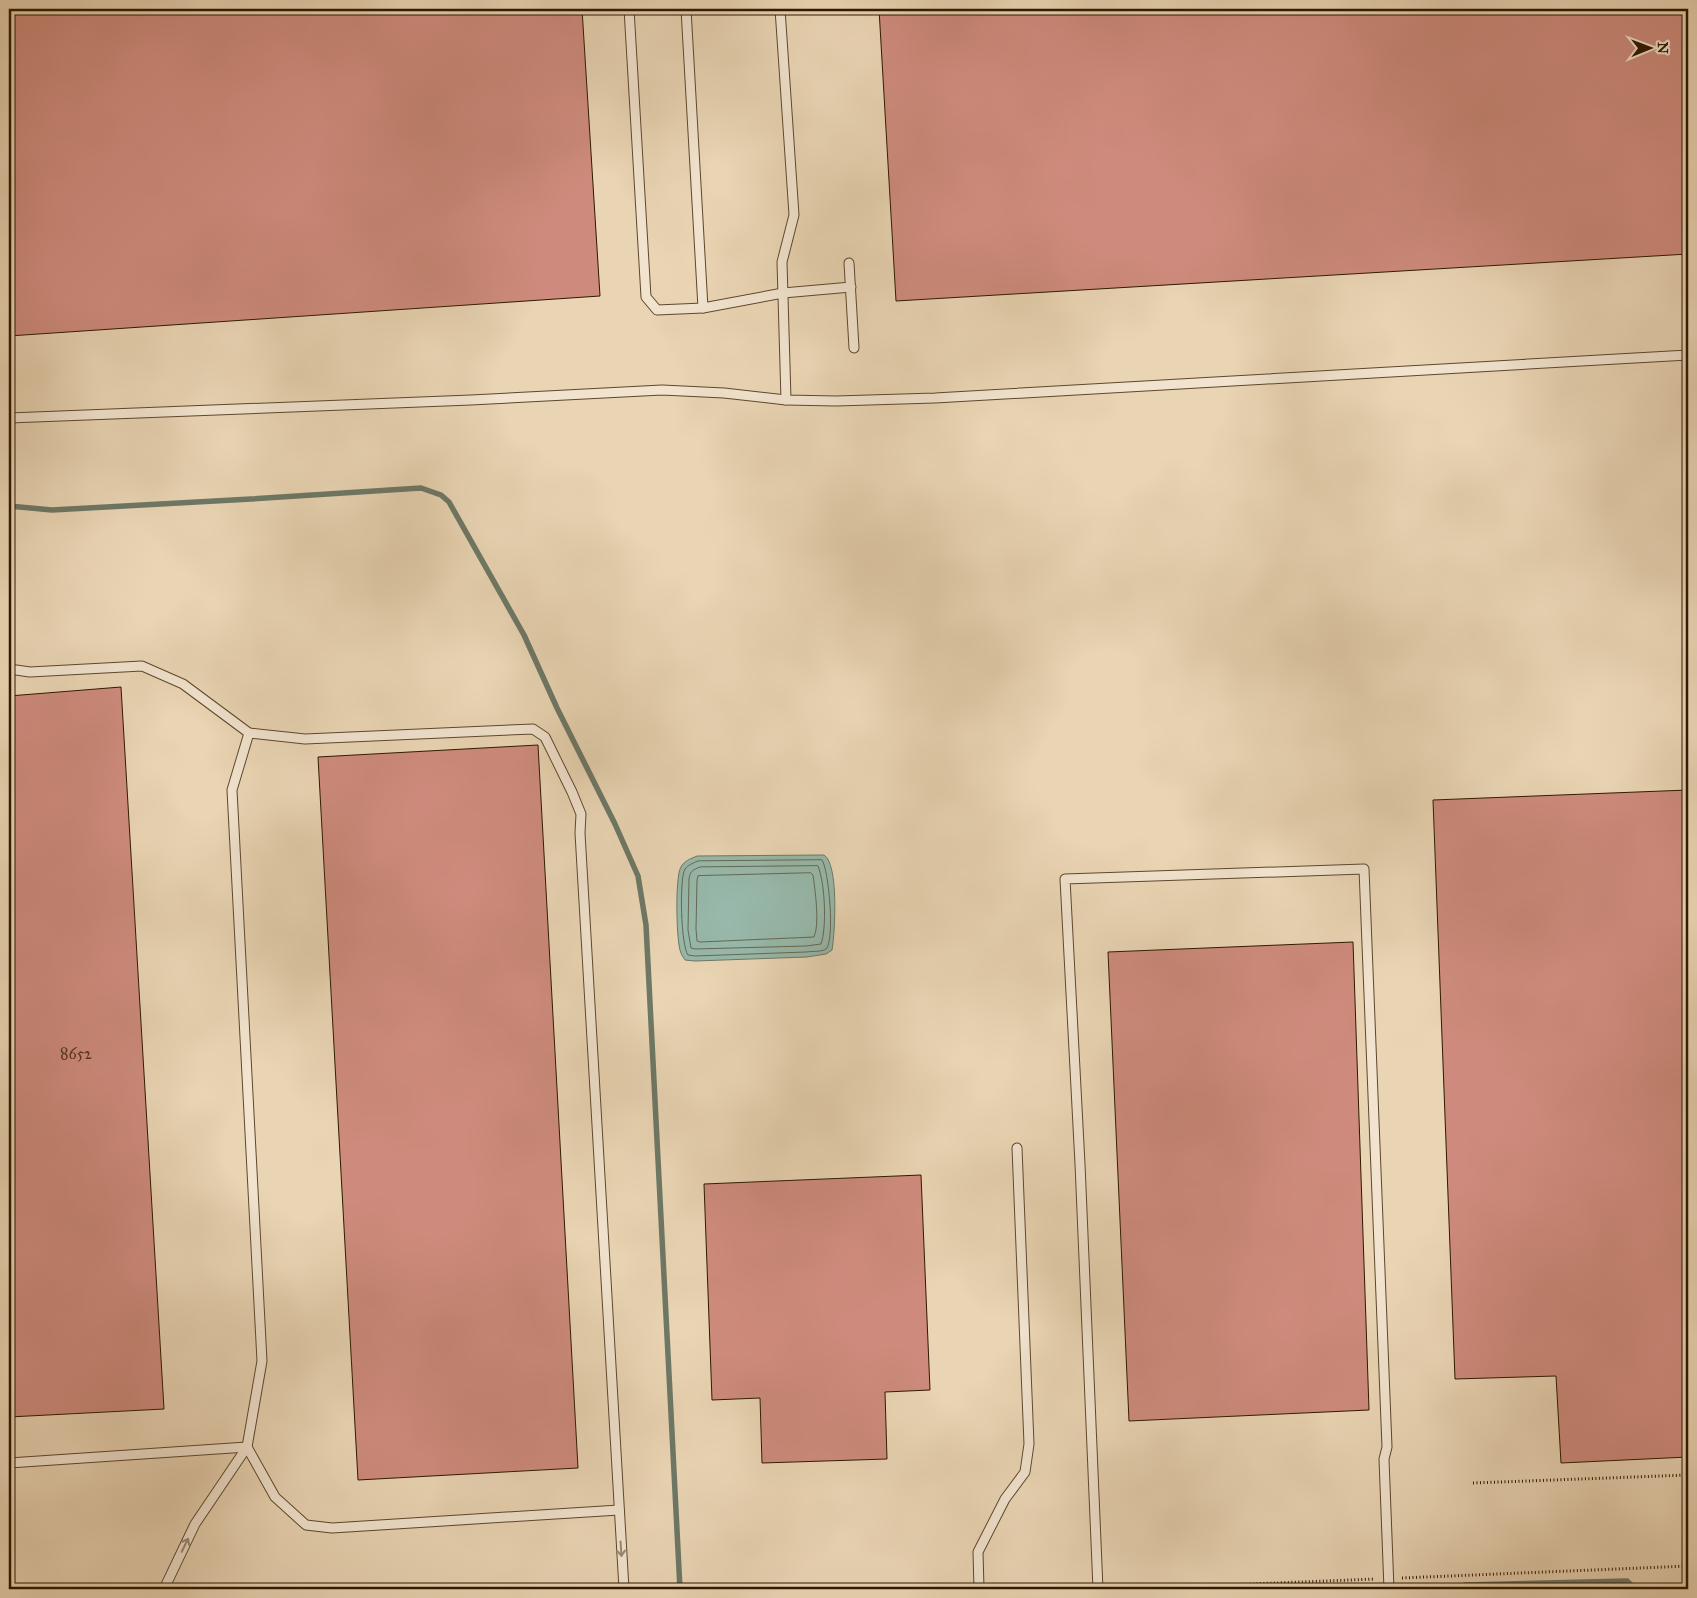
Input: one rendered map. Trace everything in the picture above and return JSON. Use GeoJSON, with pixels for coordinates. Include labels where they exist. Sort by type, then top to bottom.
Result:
{"type":"FeatureCollection","features":[{"type":"Feature","properties":{"kind":"lane"},"geometry":{"type":"LineString","coordinates":[[629,9],[646,297],[657,310],[703,308],[783,293],[851,287]]}},
{"type":"Feature","properties":{"kind":"lane"},"geometry":{"type":"LineString","coordinates":[[686,9],[703,308]]}},
{"type":"Feature","properties":{"kind":"lane"},"geometry":{"type":"LineString","coordinates":[[780,9],[794,215],[782,262],[786,400]]}},
{"type":"Feature","properties":{"kind":"lane"},"geometry":{"type":"LineString","coordinates":[[850,263],[854,348]]}},
{"type":"Feature","properties":{"kind":"lane"},"geometry":{"type":"LineString","coordinates":[[9,418],[662,390],[724,393],[786,400],[836,401],[935,398],[1688,355]]}},
{"type":"Feature","properties":{"kind":"lane"},"geometry":{"type":"LineString","coordinates":[[9,669],[30,672],[142,666],[182,684],[249,733],[305,739],[533,729],[545,737],[581,814],[580,832],[624,1589]]}},
{"type":"Feature","properties":{"kind":"lane"},"geometry":{"type":"LineString","coordinates":[[164,1589],[195,1524],[247,1447],[262,1361],[232,790],[249,733]]}},
{"type":"Feature","properties":{"kind":"lane"},"geometry":{"type":"LineString","coordinates":[[1098,1589],[1080,1164],[1065,879],[1364,869],[1388,1447],[1384,1459],[1390,1589]]}},
{"type":"Feature","properties":{"kind":"lane"},"geometry":{"type":"LineString","coordinates":[[979,1589],[978,1552],[1005,1499],[1025,1472],[1030,1444],[1017,1148]]}},
{"type":"Feature","properties":{"kind":"lane"},"geometry":{"type":"LineString","coordinates":[[9,1463],[247,1447]]}},
{"type":"Feature","properties":{"kind":"lane"},"geometry":{"type":"LineString","coordinates":[[247,1447],[275,1497],[306,1525],[332,1528],[619,1510]]}},
{"type":"Feature","properties":{"kind":"path"},"geometry":{"type":"LineString","coordinates":[[1474,1483],[1688,1475]]}},
{"type":"Feature","properties":{"kind":"path"},"geometry":{"type":"LineString","coordinates":[[1126,1589],[1688,1566]]}},
{"type":"Feature","properties":{"kind":"water"},"geometry":{"type":"Polygon","coordinates":[[[824,855],[829,861],[834,885],[835,915],[832,950],[826,954],[807,957],[685,960],[679,947],[677,909],[679,873],[682,865],[697,856],[824,855]]]}},
{"type":"Feature","properties":{"kind":"building"},"geometry":{"type":"Polygon","coordinates":[[[9,9],[582,9],[600,296],[9,336],[9,9]]]}},
{"type":"Feature","properties":{"kind":"building"},"geometry":{"type":"Polygon","coordinates":[[[879,9],[1688,9],[1688,254],[896,301],[879,9]]]}},
{"type":"Feature","properties":{"kind":"building"},"geometry":{"type":"Polygon","coordinates":[[[121,687],[164,1409],[9,1417],[9,696],[121,687]]]}},
{"type":"Feature","properties":{"kind":"building"},"geometry":{"type":"Polygon","coordinates":[[[538,745],[578,1468],[358,1480],[318,757],[538,745]]]}},
{"type":"Feature","properties":{"kind":"building"},"geometry":{"type":"Polygon","coordinates":[[[1688,790],[1688,1457],[1561,1463],[1556,1376],[1455,1379],[1433,800],[1688,790]]]}},
{"type":"Feature","properties":{"kind":"building"},"geometry":{"type":"Polygon","coordinates":[[[1353,942],[1369,1410],[1129,1421],[1108,952],[1353,942]]]}},
{"type":"Feature","properties":{"kind":"building"},"geometry":{"type":"Polygon","coordinates":[[[921,1175],[930,1390],[885,1392],[887,1459],[762,1463],[760,1398],[712,1400],[704,1184],[921,1175]]]}},
{"type":"Feature","properties":{"kind":"waterway"},"geometry":{"type":"LineString","coordinates":[[9,506],[52,510],[421,488],[441,495],[449,502],[524,635],[638,876],[646,925],[680,1589]]}},
{"type":"Feature","properties":{"kind":"waterway"},"geometry":{"type":"LineString","coordinates":[[1465,1585],[1627,1581],[1635,1589]]}},
{"type":"Feature","properties":{"kind":"waterway"},"geometry":{"type":"LineString","coordinates":[[1405,1587],[1435,1586]]}},
{"type":"Feature","properties":{"kind":"waterway"},"geometry":{"type":"LineString","coordinates":[[1365,1589],[1374,1589]]}}]}
